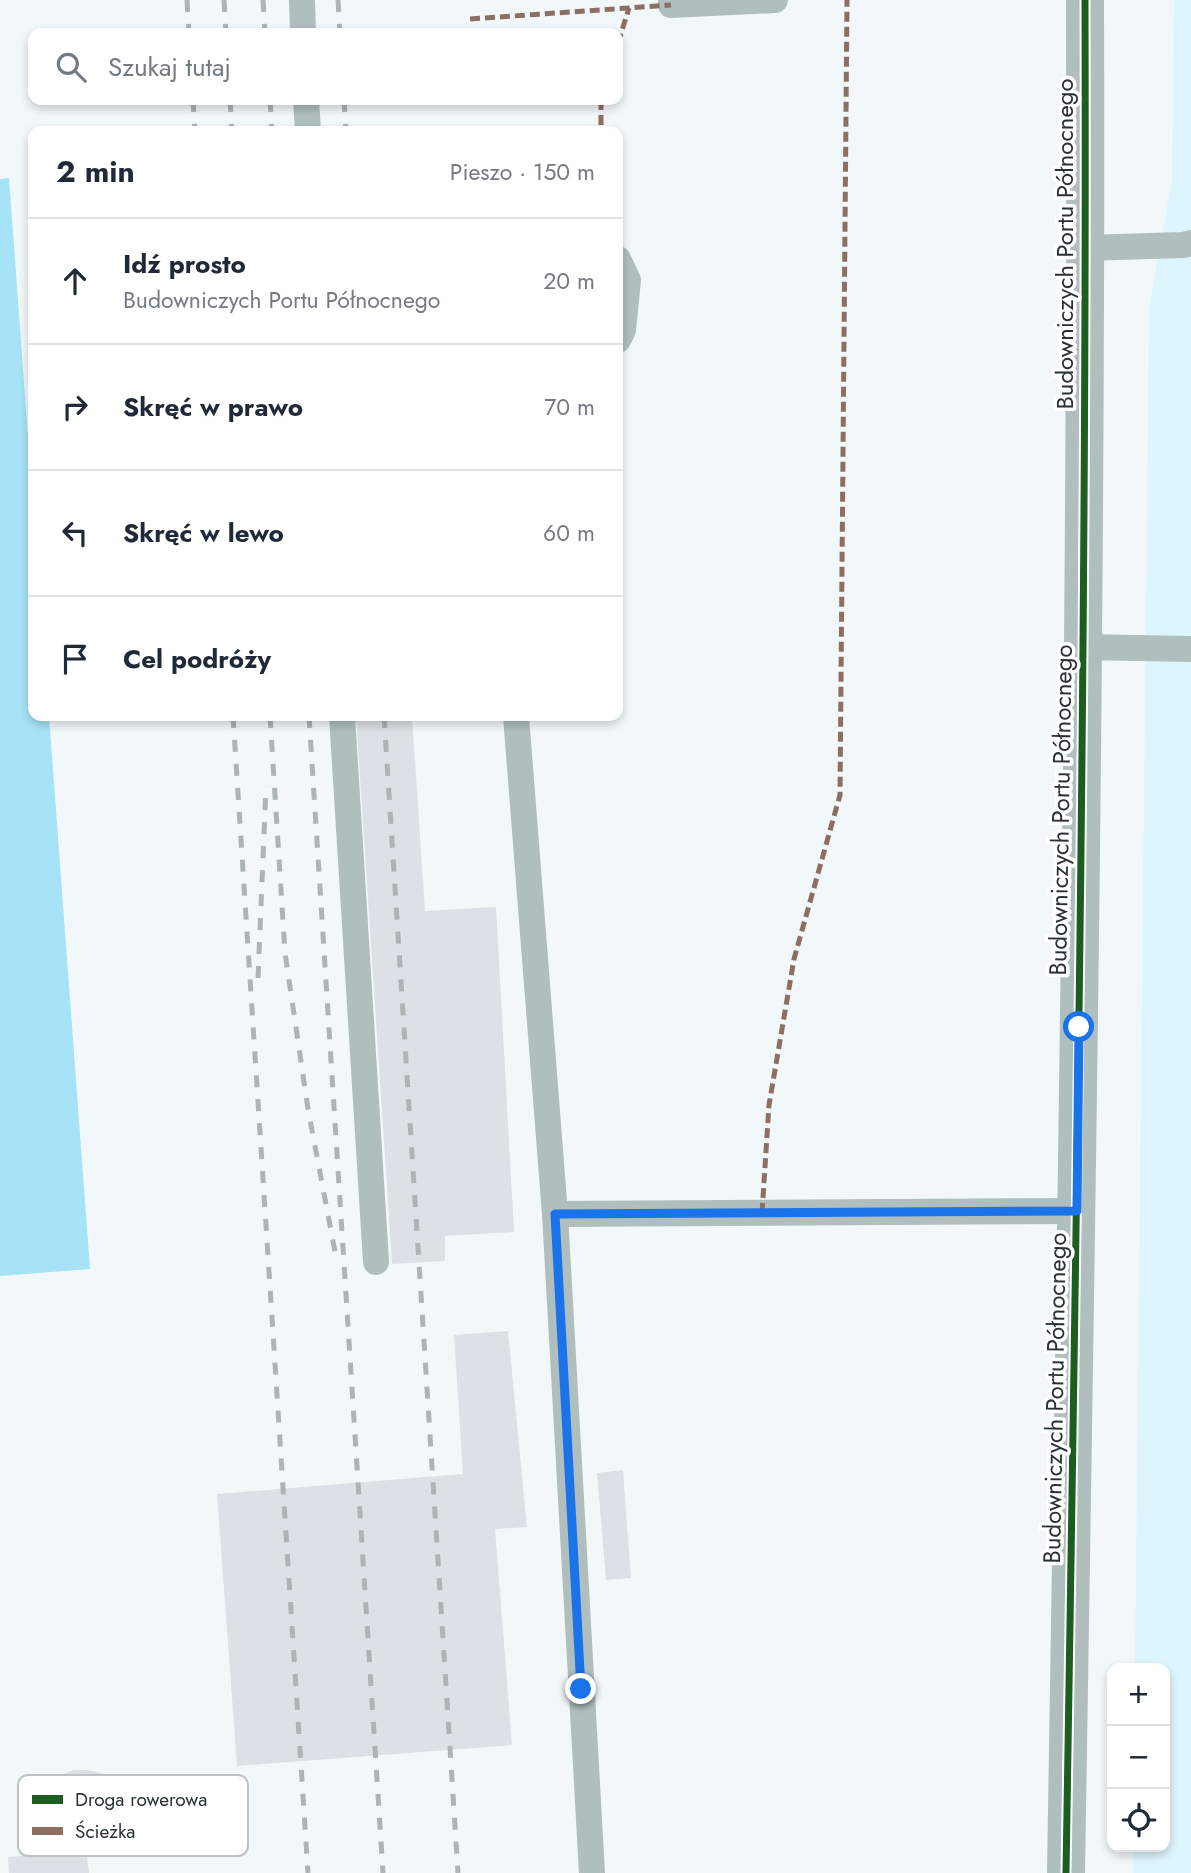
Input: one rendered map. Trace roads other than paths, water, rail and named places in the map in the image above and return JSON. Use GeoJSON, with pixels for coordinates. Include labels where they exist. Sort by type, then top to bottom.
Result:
{"type":"FeatureCollection","features":[{"type":"Feature","properties":{"kind":"street","name":"Budowniczych Portu Północnego"},"geometry":{"type":"LineString","coordinates":[[1066,1873],[1077,1211],[1086,247],[1084,0]]}},
{"type":"Feature","properties":{"kind":"lane"},"geometry":{"type":"LineString","coordinates":[[302,0],[303,28]]}},
{"type":"Feature","properties":{"kind":"lane"},"geometry":{"type":"LineString","coordinates":[[671,0],[671,5],[775,0]]}},
{"type":"Feature","properties":{"kind":"lane"},"geometry":{"type":"LineString","coordinates":[[306,105],[308,126]]}},
{"type":"Feature","properties":{"kind":"lane"},"geometry":{"type":"LineString","coordinates":[[1086,247],[1191,243]]}},
{"type":"Feature","properties":{"kind":"lane"},"geometry":{"type":"LineString","coordinates":[[623,270],[628,280],[623,330]]}},
{"type":"Feature","properties":{"kind":"lane"},"geometry":{"type":"LineString","coordinates":[[1082,647],[1191,649]]}},
{"type":"Feature","properties":{"kind":"lane"},"geometry":{"type":"LineString","coordinates":[[342,721],[376,1262]]}},
{"type":"Feature","properties":{"kind":"lane"},"geometry":{"type":"LineString","coordinates":[[516,721],[555,1214],[592,1873]]}},
{"type":"Feature","properties":{"kind":"lane"},"geometry":{"type":"LineString","coordinates":[[555,1214],[1077,1211]]}},
{"type":"Feature","properties":{"kind":"railway"},"geometry":{"type":"LineString","coordinates":[[187,0],[189,28]]}},
{"type":"Feature","properties":{"kind":"railway"},"geometry":{"type":"LineString","coordinates":[[224,0],[226,28]]}},
{"type":"Feature","properties":{"kind":"railway"},"geometry":{"type":"LineString","coordinates":[[263,0],[265,28]]}},
{"type":"Feature","properties":{"kind":"railway"},"geometry":{"type":"LineString","coordinates":[[338,0],[340,28]]}},
{"type":"Feature","properties":{"kind":"railway"},"geometry":{"type":"LineString","coordinates":[[193,105],[195,126]]}},
{"type":"Feature","properties":{"kind":"railway"},"geometry":{"type":"LineString","coordinates":[[230,105],[232,126]]}},
{"type":"Feature","properties":{"kind":"railway"},"geometry":{"type":"LineString","coordinates":[[270,105],[272,126]]}},
{"type":"Feature","properties":{"kind":"railway"},"geometry":{"type":"LineString","coordinates":[[344,105],[346,126]]}},
{"type":"Feature","properties":{"kind":"railway"},"geometry":{"type":"LineString","coordinates":[[233,721],[308,1873]]}},
{"type":"Feature","properties":{"kind":"railway"},"geometry":{"type":"LineString","coordinates":[[270,721],[285,953],[308,1109],[336,1257]]}},
{"type":"Feature","properties":{"kind":"railway"},"geometry":{"type":"LineString","coordinates":[[309,721],[383,1873]]}},
{"type":"Feature","properties":{"kind":"railway"},"geometry":{"type":"LineString","coordinates":[[384,721],[458,1873]]}},
{"type":"Feature","properties":{"kind":"railway"},"geometry":{"type":"LineString","coordinates":[[258,978],[266,786]]}}]}
